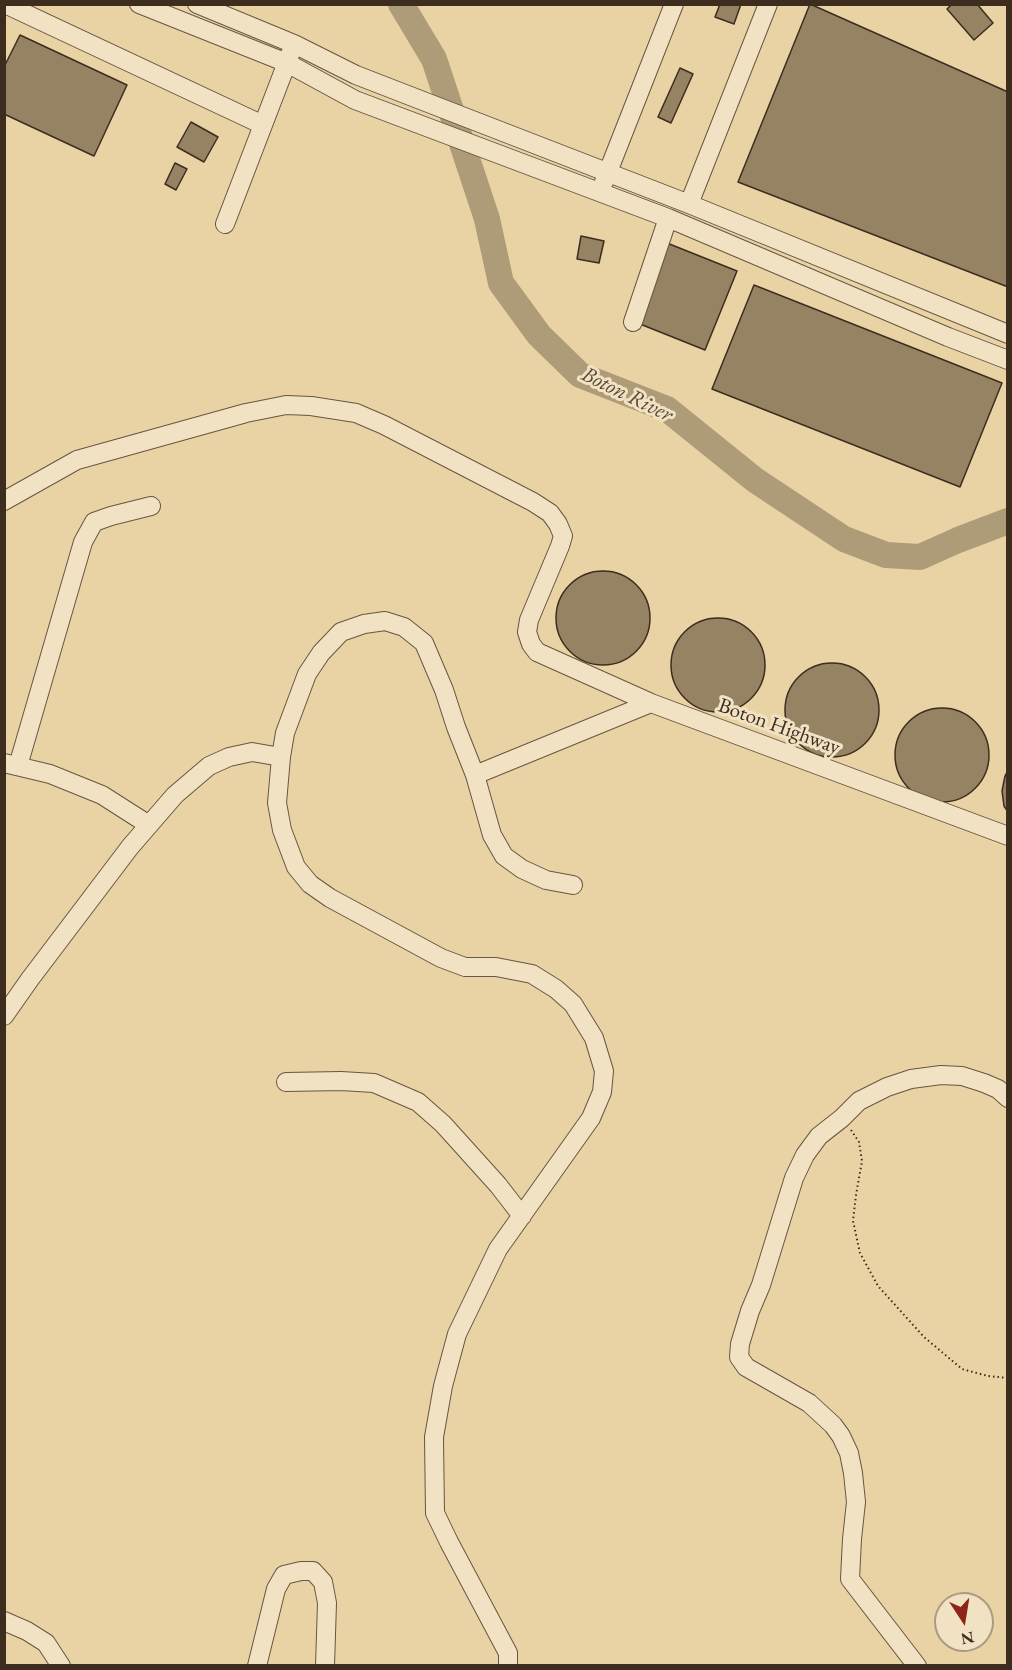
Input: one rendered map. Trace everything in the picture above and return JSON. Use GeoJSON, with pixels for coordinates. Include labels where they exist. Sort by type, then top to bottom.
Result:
{"type":"FeatureCollection","features":[{"type":"Feature","properties":{"kind":"street"},"geometry":{"type":"LineString","coordinates":[[5,4],[263,124]]}},
{"type":"Feature","properties":{"kind":"street"},"geometry":{"type":"LineString","coordinates":[[139,4],[287,63],[355,100],[668,218],[1008,360]]}},
{"type":"Feature","properties":{"kind":"street"},"geometry":{"type":"LineString","coordinates":[[197,4],[294,44],[356,75],[609,172],[1008,334]]}},
{"type":"Feature","properties":{"kind":"street"},"geometry":{"type":"LineString","coordinates":[[600,191],[674,4]]}},
{"type":"Feature","properties":{"kind":"street"},"geometry":{"type":"LineString","coordinates":[[689,204],[768,4]]}},
{"type":"Feature","properties":{"kind":"street"},"geometry":{"type":"LineString","coordinates":[[225,224],[294,44]]}},
{"type":"Feature","properties":{"kind":"street"},"geometry":{"type":"LineString","coordinates":[[633,322],[668,218]]}},
{"type":"Feature","properties":{"kind":"street","name":"Boton Highway"},"geometry":{"type":"LineString","coordinates":[[4,501],[77,460],[246,413],[286,405],[311,406],[356,413],[384,425],[550,513],[563,536],[529,620],[528,632],[531,644],[537,652],[651,703],[1008,836]]}},
{"type":"Feature","properties":{"kind":"street"},"geometry":{"type":"LineString","coordinates":[[149,825],[102,795],[50,774],[11,764],[83,542],[94,522],[151,506]]}},
{"type":"Feature","properties":{"kind":"street"},"geometry":{"type":"LineString","coordinates":[[508,1665],[508,1653],[435,1513],[434,1437],[443,1386],[457,1334],[498,1249],[591,1118],[602,1092],[604,1071],[594,1038],[573,1004],[556,989],[532,974],[496,967],[465,967],[441,958],[330,898],[310,884],[296,867],[282,830],[277,803],[285,733],[307,674],[321,653],[341,632],[364,624],[385,621],[404,627],[424,643],[475,775],[492,835],[504,856],[522,869],[546,880],[573,885]]}},
{"type":"Feature","properties":{"kind":"street"},"geometry":{"type":"LineString","coordinates":[[475,775],[651,703]]}},
{"type":"Feature","properties":{"kind":"street"},"geometry":{"type":"LineString","coordinates":[[4,1016],[130,848],[175,795],[209,766],[229,757],[252,752],[281,757]]}},
{"type":"Feature","properties":{"kind":"street"},"geometry":{"type":"LineString","coordinates":[[917,1665],[850,1579],[855,1502],[849,1453],[841,1436],[833,1425],[809,1403],[746,1367],[739,1357],[740,1344],[794,1178],[819,1136],[860,1101],[911,1078],[940,1075],[962,1076],[998,1089],[1008,1098]]}},
{"type":"Feature","properties":{"kind":"street"},"geometry":{"type":"LineString","coordinates":[[286,1082],[374,1083],[418,1102],[443,1124],[498,1185],[522,1216]]}},
{"type":"Feature","properties":{"kind":"street"},"geometry":{"type":"LineString","coordinates":[[257,1665],[276,1589],[284,1575],[307,1571],[313,1572],[322,1581],[327,1603],[325,1665]]}},
{"type":"Feature","properties":{"kind":"street"},"geometry":{"type":"LineString","coordinates":[[4,1621],[27,1631],[46,1643],[61,1665]]}},
{"type":"Feature","properties":{"kind":"path"},"geometry":{"type":"LineString","coordinates":[[842,1118],[859,1142],[862,1161],[853,1221],[860,1253],[878,1286],[924,1337],[962,1369],[988,1376],[1008,1378]]}},
{"type":"Feature","properties":{"kind":"building"},"geometry":{"type":"Polygon","coordinates":[[[720,4],[741,4],[734,24],[715,17],[720,4]]]}},
{"type":"Feature","properties":{"kind":"building"},"geometry":{"type":"Polygon","coordinates":[[[810,4],[1008,92],[1008,287],[738,182],[810,4]]]}},
{"type":"Feature","properties":{"kind":"building"},"geometry":{"type":"Polygon","coordinates":[[[952,4],[977,4],[993,23],[974,40],[947,9],[952,4]]]}},
{"type":"Feature","properties":{"kind":"building"},"geometry":{"type":"Polygon","coordinates":[[[20,35],[127,85],[94,156],[4,114],[4,67],[20,35]]]}},
{"type":"Feature","properties":{"kind":"building"},"geometry":{"type":"Polygon","coordinates":[[[680,68],[693,74],[671,123],[658,117],[680,68]]]}},
{"type":"Feature","properties":{"kind":"building"},"geometry":{"type":"Polygon","coordinates":[[[191,122],[218,137],[204,162],[177,147],[191,122]]]}},
{"type":"Feature","properties":{"kind":"building"},"geometry":{"type":"Polygon","coordinates":[[[175,163],[187,169],[176,190],[165,184],[175,163]]]}},
{"type":"Feature","properties":{"kind":"building"},"geometry":{"type":"Polygon","coordinates":[[[581,236],[604,241],[599,263],[577,259],[581,236]]]}},
{"type":"Feature","properties":{"kind":"building"},"geometry":{"type":"Polygon","coordinates":[[[667,243],[737,271],[705,350],[635,322],[667,243]]]}},
{"type":"Feature","properties":{"kind":"building"},"geometry":{"type":"Polygon","coordinates":[[[754,285],[1002,383],[960,487],[712,389],[754,285]]]}},
{"type":"Feature","properties":{"kind":"building"},"geometry":{"type":"Polygon","coordinates":[[[594,571],[612,571],[637,584],[647,600],[650,618],[647,636],[637,652],[612,665],[594,665],[569,652],[556,627],[556,609],[569,584],[594,571]]]}},
{"type":"Feature","properties":{"kind":"building"},"geometry":{"type":"Polygon","coordinates":[[[709,618],[727,618],[752,631],[762,647],[765,665],[762,683],[752,699],[727,712],[709,712],[684,699],[671,674],[671,656],[684,631],[709,618]]]}},
{"type":"Feature","properties":{"kind":"building"},"geometry":{"type":"Polygon","coordinates":[[[823,663],[841,663],[866,676],[876,692],[879,710],[876,728],[866,744],[841,757],[823,757],[798,744],[785,719],[785,701],[798,676],[823,663]]]}},
{"type":"Feature","properties":{"kind":"building"},"geometry":{"type":"Polygon","coordinates":[[[942,708],[960,711],[975,722],[986,737],[989,755],[986,773],[975,788],[960,799],[942,802],[924,799],[909,788],[898,773],[895,755],[898,737],[909,722],[924,711],[942,708]]]}},
{"type":"Feature","properties":{"kind":"building"},"geometry":{"type":"Polygon","coordinates":[[[1008,770],[1008,812],[1004,806],[1002,791],[1008,770]]]}},
{"type":"Feature","properties":{"kind":"waterway","name":"Boton River"},"geometry":{"type":"LineString","coordinates":[[401,4],[434,59],[487,219],[501,283],[539,335],[580,375],[667,409],[755,480],[844,539],[886,555],[920,557],[1008,521]]}}]}
